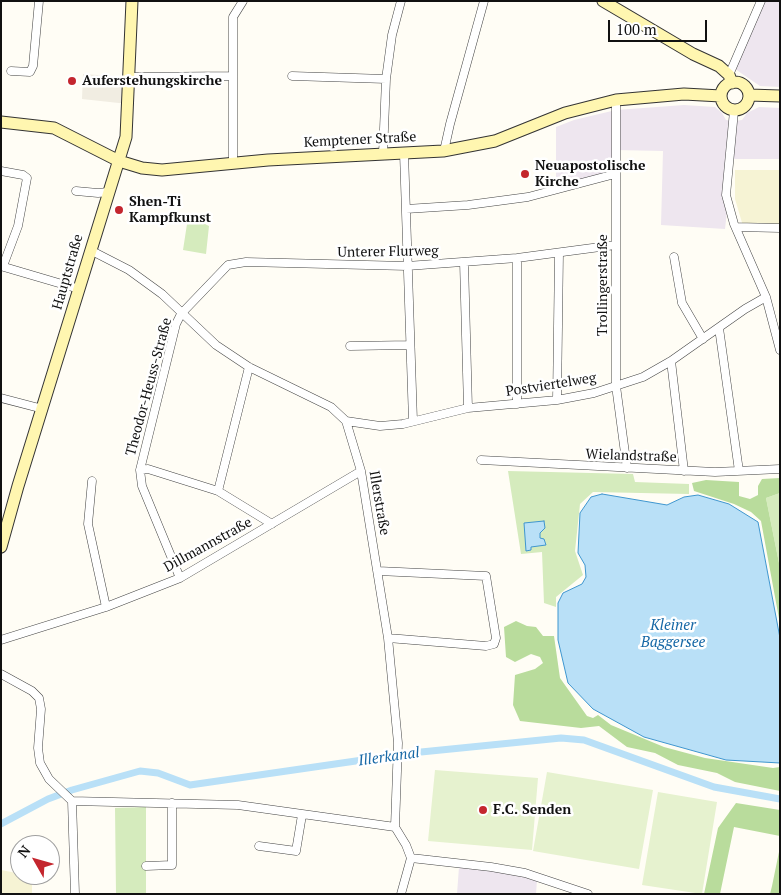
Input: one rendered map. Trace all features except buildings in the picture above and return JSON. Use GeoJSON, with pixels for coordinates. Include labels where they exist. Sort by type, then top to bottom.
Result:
{"type":"FeatureCollection","features":[{"type":"Feature","properties":{"kind":"main road","name":"Hauptstraße"},"geometry":{"type":"LineString","coordinates":[[1,547],[16,490],[43,409],[126,137],[132,1]]}},
{"type":"Feature","properties":{"kind":"main road"},"geometry":{"type":"LineString","coordinates":[[603,1],[695,55],[719,66],[731,79],[743,85],[749,95]]}},
{"type":"Feature","properties":{"kind":"main road"},"geometry":{"type":"LineString","coordinates":[[731,79],[721,96],[724,105],[734,110],[745,106],[749,95]]}},
{"type":"Feature","properties":{"kind":"main road","name":"Kemptener Straße"},"geometry":{"type":"LineString","coordinates":[[1,122],[54,128],[70,134],[119,161],[142,168],[162,170],[233,163],[444,151],[495,141],[565,113],[616,100],[684,94],[721,96]]}},
{"type":"Feature","properties":{"kind":"main road"},"geometry":{"type":"LineString","coordinates":[[749,95],[780,96]]}},
{"type":"Feature","properties":{"kind":"street"},"geometry":{"type":"LineString","coordinates":[[11,70],[30,72],[33,66],[39,1]]}},
{"type":"Feature","properties":{"kind":"street"},"geometry":{"type":"LineString","coordinates":[[233,163],[233,17],[243,1]]}},
{"type":"Feature","properties":{"kind":"street"},"geometry":{"type":"LineString","coordinates":[[383,154],[386,79],[392,35],[401,1]]}},
{"type":"Feature","properties":{"kind":"street"},"geometry":{"type":"LineString","coordinates":[[444,151],[484,1]]}},
{"type":"Feature","properties":{"kind":"street"},"geometry":{"type":"LineString","coordinates":[[731,79],[761,1]]}},
{"type":"Feature","properties":{"kind":"street"},"geometry":{"type":"LineString","coordinates":[[128,77],[233,76]]}},
{"type":"Feature","properties":{"kind":"street"},"geometry":{"type":"LineString","coordinates":[[292,76],[386,79]]}},
{"type":"Feature","properties":{"kind":"street","name":"Trollingerstraße"},"geometry":{"type":"LineString","coordinates":[[616,100],[616,386],[627,468]]}},
{"type":"Feature","properties":{"kind":"street"},"geometry":{"type":"LineString","coordinates":[[734,110],[726,195],[736,227],[766,297],[780,350]]}},
{"type":"Feature","properties":{"kind":"street"},"geometry":{"type":"LineString","coordinates":[[404,153],[413,421]]}},
{"type":"Feature","properties":{"kind":"street"},"geometry":{"type":"LineString","coordinates":[[1,171],[23,174],[27,178],[18,226],[2,266],[79,289]]}},
{"type":"Feature","properties":{"kind":"street"},"geometry":{"type":"LineString","coordinates":[[406,209],[468,205],[528,197],[615,174]]}},
{"type":"Feature","properties":{"kind":"street"},"geometry":{"type":"LineString","coordinates":[[76,190],[98,193],[108,192]]}},
{"type":"Feature","properties":{"kind":"street"},"geometry":{"type":"LineString","coordinates":[[736,227],[780,228]]}},
{"type":"Feature","properties":{"kind":"street","name":"Unterer Flurweg"},"geometry":{"type":"LineString","coordinates":[[181,314],[222,270],[236,262],[407,266],[517,258],[615,245]]}},
{"type":"Feature","properties":{"kind":"street"},"geometry":{"type":"LineString","coordinates":[[90,250],[129,270],[162,294],[216,345],[249,367],[331,407],[346,421]]}},
{"type":"Feature","properties":{"kind":"street"},"geometry":{"type":"LineString","coordinates":[[557,400],[559,253]]}},
{"type":"Feature","properties":{"kind":"street"},"geometry":{"type":"LineString","coordinates":[[674,257],[682,303],[703,339]]}},
{"type":"Feature","properties":{"kind":"street"},"geometry":{"type":"LineString","coordinates":[[517,258],[517,404]]}},
{"type":"Feature","properties":{"kind":"street"},"geometry":{"type":"LineString","coordinates":[[464,262],[468,408]]}},
{"type":"Feature","properties":{"kind":"street","name":"Postviertelweg"},"geometry":{"type":"LineString","coordinates":[[346,421],[380,426],[413,421],[468,408],[557,400],[594,394],[643,377],[671,361],[766,297]]}},
{"type":"Feature","properties":{"kind":"street","name":"Theodor-Heuss-Straße"},"geometry":{"type":"LineString","coordinates":[[180,578],[142,486],[140,470],[176,324],[181,314]]}},
{"type":"Feature","properties":{"kind":"street"},"geometry":{"type":"LineString","coordinates":[[720,328],[738,471]]}},
{"type":"Feature","properties":{"kind":"street"},"geometry":{"type":"LineString","coordinates":[[350,346],[410,345]]}},
{"type":"Feature","properties":{"kind":"street"},"geometry":{"type":"LineString","coordinates":[[671,361],[684,471]]}},
{"type":"Feature","properties":{"kind":"street"},"geometry":{"type":"LineString","coordinates":[[218,491],[249,367]]}},
{"type":"Feature","properties":{"kind":"street"},"geometry":{"type":"LineString","coordinates":[[1,398],[43,409]]}},
{"type":"Feature","properties":{"kind":"street","name":"Illerstraße"},"geometry":{"type":"LineString","coordinates":[[346,421],[361,471],[388,638],[398,743],[395,827]]}},
{"type":"Feature","properties":{"kind":"street","name":"Wielandstraße"},"geometry":{"type":"LineString","coordinates":[[481,460],[684,471],[780,469]]}},
{"type":"Feature","properties":{"kind":"street"},"geometry":{"type":"LineString","coordinates":[[140,470],[148,469],[218,491],[272,524]]}},
{"type":"Feature","properties":{"kind":"street","name":"Dillmannstraße"},"geometry":{"type":"LineString","coordinates":[[1,640],[106,607],[180,578],[361,471]]}},
{"type":"Feature","properties":{"kind":"street"},"geometry":{"type":"LineString","coordinates":[[92,481],[88,524],[106,607]]}},
{"type":"Feature","properties":{"kind":"street"},"geometry":{"type":"LineString","coordinates":[[378,571],[486,576],[496,638],[494,644],[486,646],[388,638]]}},
{"type":"Feature","properties":{"kind":"street"},"geometry":{"type":"LineString","coordinates":[[1,674],[32,691],[39,698],[41,709],[38,748],[40,763],[49,779],[71,800],[238,804],[302,815],[395,827],[406,845],[411,858],[402,894]]}},
{"type":"Feature","properties":{"kind":"street"},"geometry":{"type":"LineString","coordinates":[[71,800],[75,894]]}},
{"type":"Feature","properties":{"kind":"street"},"geometry":{"type":"LineString","coordinates":[[146,866],[172,865],[172,803]]}},
{"type":"Feature","properties":{"kind":"street"},"geometry":{"type":"LineString","coordinates":[[260,846],[296,851],[302,815]]}},
{"type":"Feature","properties":{"kind":"street"},"geometry":{"type":"LineString","coordinates":[[411,858],[526,873],[588,894]]}},
{"type":"Feature","properties":{"kind":"shaded area"},"geometry":{"type":"Polygon","coordinates":[[[765,1],[780,1],[780,87],[760,86],[735,69],[765,1]]]}},
{"type":"Feature","properties":{"kind":"shaded area"},"geometry":{"type":"Polygon","coordinates":[[[83,74],[128,77],[128,104],[82,99],[83,74]]]}},
{"type":"Feature","properties":{"kind":"shaded area"},"geometry":{"type":"Polygon","coordinates":[[[684,105],[715,107],[726,120],[734,121],[742,120],[747,113],[759,107],[780,108],[780,159],[733,159],[725,229],[661,225],[663,151],[616,150],[615,174],[556,189],[556,127],[574,120],[616,110],[684,105]]]}},
{"type":"Feature","properties":{"kind":"shaded area"},"geometry":{"type":"Polygon","coordinates":[[[735,170],[780,170],[780,225],[743,226],[735,199],[735,170]]]}},
{"type":"Feature","properties":{"kind":"shaded area"},"geometry":{"type":"Polygon","coordinates":[[[459,867],[509,873],[537,880],[536,894],[457,894],[459,867]]]}},
{"type":"Feature","properties":{"kind":"shaded area"},"geometry":{"type":"Polygon","coordinates":[[[1,870],[10,872],[10,885],[32,885],[32,894],[1,894],[1,870]]]}},
{"type":"Feature","properties":{"kind":"green space"},"geometry":{"type":"Polygon","coordinates":[[[199,221],[209,226],[206,254],[183,250],[187,224],[199,221]]]}},
{"type":"Feature","properties":{"kind":"green space"},"geometry":{"type":"Polygon","coordinates":[[[508,471],[633,474],[635,482],[689,484],[689,494],[593,492],[580,504],[575,551],[583,575],[556,597],[556,607],[544,603],[542,552],[521,554],[508,471]]]}},
{"type":"Feature","properties":{"kind":"green space"},"geometry":{"type":"Polygon","coordinates":[[[780,478],[780,493],[766,498],[780,568],[780,624],[761,521],[751,512],[734,504],[694,491],[692,483],[706,480],[739,482],[739,496],[750,499],[758,495],[758,486],[762,479],[780,478]]]}},
{"type":"Feature","properties":{"kind":"green space"},"geometry":{"type":"Polygon","coordinates":[[[780,493],[780,568],[766,498],[780,493]]]}},
{"type":"Feature","properties":{"kind":"green space"},"geometry":{"type":"Polygon","coordinates":[[[516,621],[527,626],[536,627],[543,636],[554,636],[560,678],[587,716],[593,718],[598,715],[611,725],[664,747],[705,758],[773,768],[780,767],[780,791],[735,782],[717,773],[678,765],[655,753],[627,747],[599,726],[581,728],[520,721],[513,705],[515,675],[535,669],[543,663],[540,657],[531,654],[515,662],[506,657],[504,627],[516,621]]]}},
{"type":"Feature","properties":{"kind":"green space","name":"F.C. Senden"},"geometry":{"type":"Polygon","coordinates":[[[435,770],[538,778],[532,850],[428,841],[435,770]]]}},
{"type":"Feature","properties":{"kind":"green space"},"geometry":{"type":"Polygon","coordinates":[[[547,772],[653,790],[639,869],[533,851],[547,772]]]}},
{"type":"Feature","properties":{"kind":"green space"},"geometry":{"type":"Polygon","coordinates":[[[658,792],[717,802],[702,894],[642,885],[658,792]]]}},
{"type":"Feature","properties":{"kind":"green space"},"geometry":{"type":"Polygon","coordinates":[[[736,803],[780,810],[780,836],[734,827],[720,894],[704,894],[718,828],[736,803]]]}},
{"type":"Feature","properties":{"kind":"green space"},"geometry":{"type":"Polygon","coordinates":[[[146,807],[146,894],[116,894],[115,808],[146,807]]]}},
{"type":"Feature","properties":{"kind":"green space"},"geometry":{"type":"Polygon","coordinates":[[[780,847],[780,894],[770,894],[772,886],[780,847]]]}},
{"type":"Feature","properties":{"kind":"water","name":"Kleiner Baggersee"},"geometry":{"type":"Polygon","coordinates":[[[602,494],[667,505],[684,497],[698,495],[729,504],[758,522],[780,638],[780,763],[726,760],[644,737],[593,709],[568,683],[558,640],[558,603],[563,593],[582,584],[586,577],[585,565],[578,553],[580,513],[591,497],[602,494]]]}},
{"type":"Feature","properties":{"kind":"water"},"geometry":{"type":"Polygon","coordinates":[[[544,521],[545,528],[540,533],[540,538],[544,539],[546,545],[531,547],[531,550],[526,551],[524,523],[544,521]]]}},
{"type":"Feature","properties":{"kind":"waterway","name":"Illerkanal"},"geometry":{"type":"LineString","coordinates":[[1,824],[48,799],[72,790],[140,771],[158,773],[190,785],[411,753],[561,738],[584,740],[714,787],[780,799]]}},
{"type":"Feature","properties":{"kind":"place","name":"Auferstehungskirche"},"geometry":{"type":"Point","coordinates":[72,81]}},
{"type":"Feature","properties":{"kind":"place","name":"Neuapostolische Kirche"},"geometry":{"type":"Point","coordinates":[525,174]}},
{"type":"Feature","properties":{"kind":"place","name":"Shen-Ti Kampfkunst"},"geometry":{"type":"Point","coordinates":[119,210]}},
{"type":"Feature","properties":{"kind":"place","name":"F.C. Senden"},"geometry":{"type":"Point","coordinates":[483,810]}}]}
